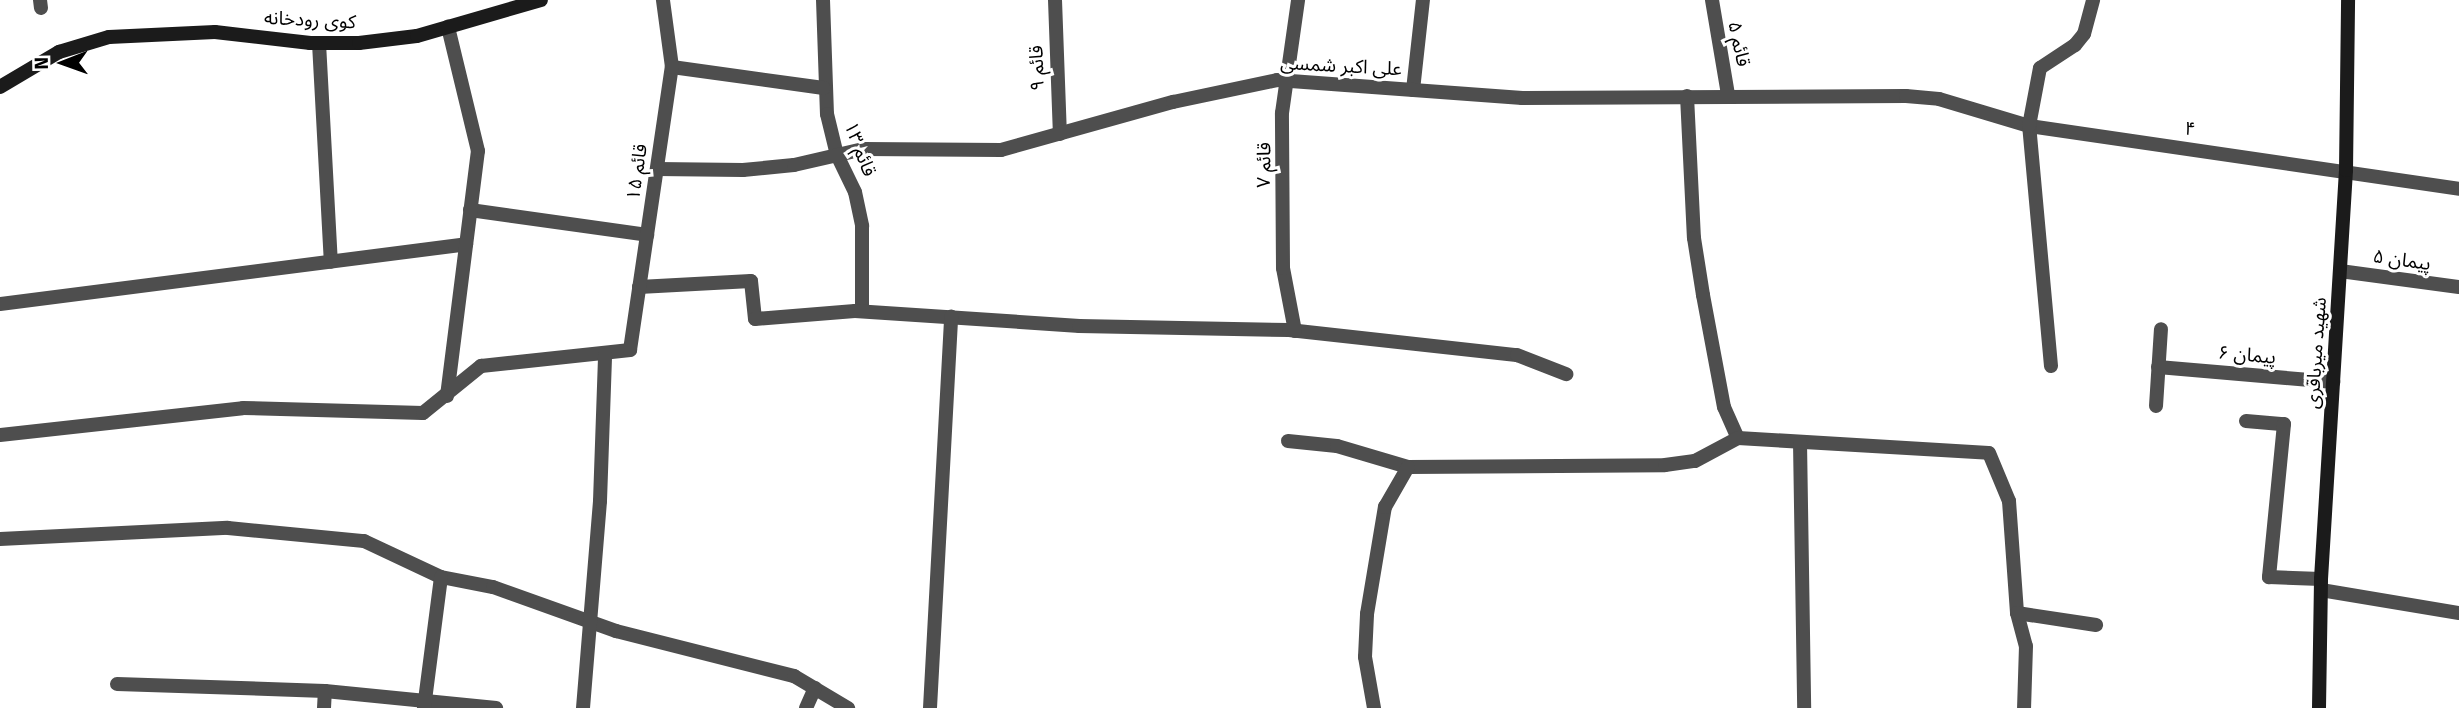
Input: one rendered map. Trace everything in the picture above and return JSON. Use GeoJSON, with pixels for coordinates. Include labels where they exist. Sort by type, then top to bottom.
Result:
{"type":"FeatureCollection","features":[{"type":"Feature","properties":{"kind":"main road","name":"کوی رودخانه"},"geometry":{"type":"LineString","coordinates":[[0,87],[59,52],[109,37],[215,32],[319,43],[417,36],[541,0]]}},
{"type":"Feature","properties":{"kind":"main road","name":"شهید میرباقری"},"geometry":{"type":"LineString","coordinates":[[2319,708],[2321,584],[2346,170],[2348,0]]}},
{"type":"Feature","properties":{"kind":"street","name":"قائم ۱۵"},"geometry":{"type":"LineString","coordinates":[[605,355],[630,350],[672,67],[663,0]]}},
{"type":"Feature","properties":{"kind":"street","name":"قائم ۱۳"},"geometry":{"type":"LineString","coordinates":[[823,0],[824,88],[837,155],[855,192],[862,226],[862,311]]}},
{"type":"Feature","properties":{"kind":"street","name":"قائم ۹"},"geometry":{"type":"LineString","coordinates":[[1055,0],[1060,134]]}},
{"type":"Feature","properties":{"kind":"street","name":"قائم ۷"},"geometry":{"type":"LineString","coordinates":[[1295,331],[1283,268],[1285,80],[1298,0]]}},
{"type":"Feature","properties":{"kind":"street"},"geometry":{"type":"LineString","coordinates":[[1413,90],[1423,0]]}},
{"type":"Feature","properties":{"kind":"street","name":"قائم ۵"},"geometry":{"type":"LineString","coordinates":[[1712,0],[1728,95]]}},
{"type":"Feature","properties":{"kind":"street"},"geometry":{"type":"LineString","coordinates":[[2051,366],[2029,126],[2040,68],[2076,45],[2084,34],[2093,0]]}},
{"type":"Feature","properties":{"kind":"street"},"geometry":{"type":"LineString","coordinates":[[447,397],[478,151],[448,27]]}},
{"type":"Feature","properties":{"kind":"street"},"geometry":{"type":"LineString","coordinates":[[319,43],[331,261]]}},
{"type":"Feature","properties":{"kind":"street"},"geometry":{"type":"LineString","coordinates":[[672,67],[824,88]]}},
{"type":"Feature","properties":{"kind":"street","name":"علی اکبر شمسی"},"geometry":{"type":"LineString","coordinates":[[657,169],[743,170],[864,149],[1001,150],[1173,102],[1285,80],[1522,98],[1906,96],[1939,99],[2029,126]]}},
{"type":"Feature","properties":{"kind":"street"},"geometry":{"type":"LineString","coordinates":[[1687,96],[1694,238],[1724,407],[1738,438]]}},
{"type":"Feature","properties":{"kind":"street","name":"۴"},"geometry":{"type":"LineString","coordinates":[[2029,126],[2346,170],[2459,189]]}},
{"type":"Feature","properties":{"kind":"street"},"geometry":{"type":"LineString","coordinates":[[470,210],[647,235]]}},
{"type":"Feature","properties":{"kind":"street"},"geometry":{"type":"LineString","coordinates":[[0,304],[466,244]]}},
{"type":"Feature","properties":{"kind":"street","name":"پیمان ۵"},"geometry":{"type":"LineString","coordinates":[[2340,271],[2459,287]]}},
{"type":"Feature","properties":{"kind":"street"},"geometry":{"type":"LineString","coordinates":[[639,287],[751,281],[755,319],[862,311],[1079,326],[1295,331],[1517,355],[1566,374]]}},
{"type":"Feature","properties":{"kind":"street"},"geometry":{"type":"LineString","coordinates":[[930,708],[951,317]]}},
{"type":"Feature","properties":{"kind":"street"},"geometry":{"type":"LineString","coordinates":[[2156,405],[2161,329]]}},
{"type":"Feature","properties":{"kind":"street"},"geometry":{"type":"LineString","coordinates":[[0,435],[243,408],[423,413],[447,397],[463,376],[481,366],[605,355],[600,501],[588,620],[583,708]]}},
{"type":"Feature","properties":{"kind":"street","name":"پیمان ۶"},"geometry":{"type":"LineString","coordinates":[[2158,367],[2333,382]]}},
{"type":"Feature","properties":{"kind":"street"},"geometry":{"type":"LineString","coordinates":[[2246,421],[2284,424],[2269,577],[2321,584],[2459,613]]}},
{"type":"Feature","properties":{"kind":"street"},"geometry":{"type":"LineString","coordinates":[[1288,441],[1337,446],[1408,467],[1665,465],[1695,461],[1738,438],[1989,453],[2009,501],[2017,613],[2026,646],[2024,708]]}},
{"type":"Feature","properties":{"kind":"street"},"geometry":{"type":"LineString","coordinates":[[1800,442],[1804,708]]}},
{"type":"Feature","properties":{"kind":"street"},"geometry":{"type":"LineString","coordinates":[[1374,708],[1365,657],[1367,614],[1385,507],[1408,467]]}},
{"type":"Feature","properties":{"kind":"street"},"geometry":{"type":"LineString","coordinates":[[0,538],[119,530],[295,532],[364,541],[440,577],[493,587],[616,631],[794,676],[848,708]]}},
{"type":"Feature","properties":{"kind":"street"},"geometry":{"type":"LineString","coordinates":[[425,705],[440,577]]}},
{"type":"Feature","properties":{"kind":"street"},"geometry":{"type":"LineString","coordinates":[[2017,613],[2096,625]]}},
{"type":"Feature","properties":{"kind":"street"},"geometry":{"type":"LineString","coordinates":[[117,684],[325,691],[425,705],[496,708]]}},
{"type":"Feature","properties":{"kind":"street"},"geometry":{"type":"LineString","coordinates":[[806,708],[815,688]]}},
{"type":"Feature","properties":{"kind":"street"},"geometry":{"type":"LineString","coordinates":[[324,708],[325,691]]}}]}
